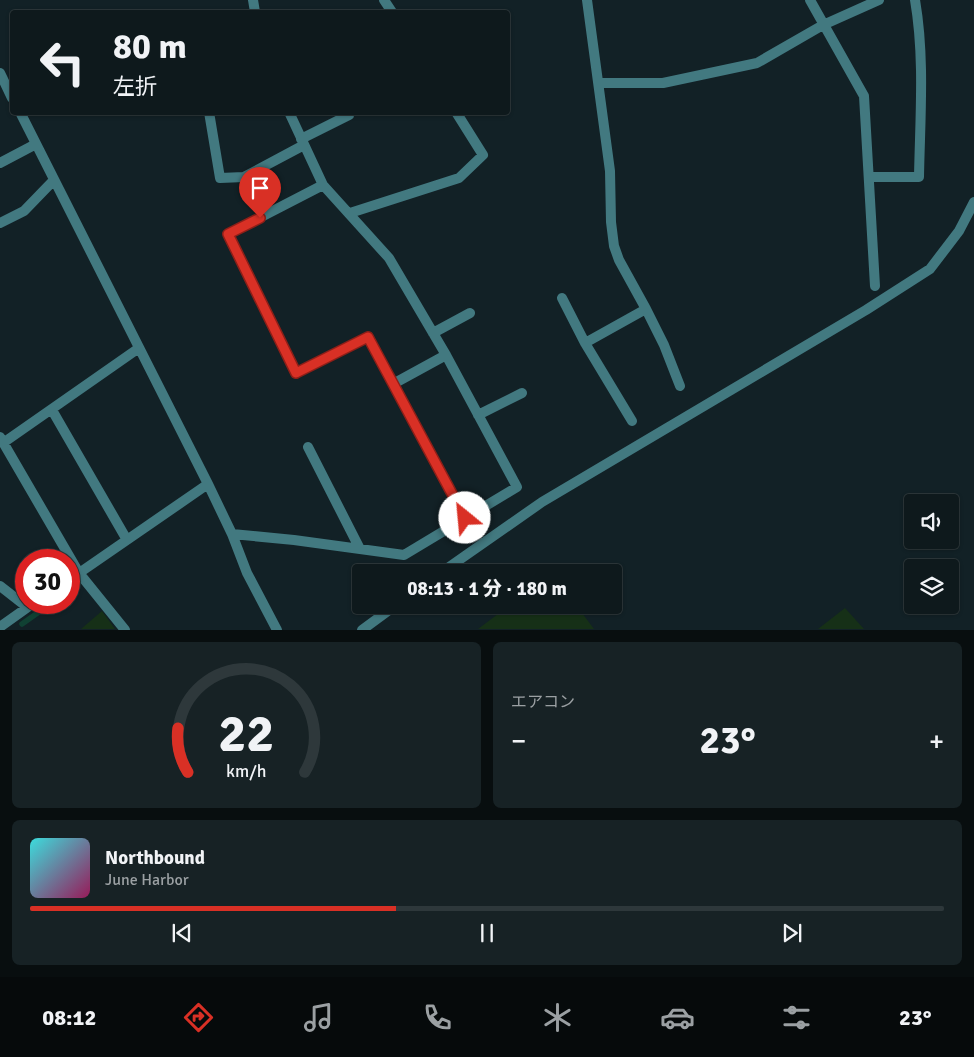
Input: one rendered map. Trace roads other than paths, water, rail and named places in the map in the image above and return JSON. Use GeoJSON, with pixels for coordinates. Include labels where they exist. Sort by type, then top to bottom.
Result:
{"type":"FeatureCollection","features":[{"type":"Feature","properties":{"kind":"street"},"geometry":{"type":"LineString","coordinates":[[587,0],[610,170],[610,222],[614,246],[619,260],[664,346],[680,386]]}},
{"type":"Feature","properties":{"kind":"street"},"geometry":{"type":"LineString","coordinates":[[810,0],[864,96],[875,286]]}},
{"type":"Feature","properties":{"kind":"street"},"geometry":{"type":"LineString","coordinates":[[599,83],[663,83],[757,63],[823,25],[879,0]]}},
{"type":"Feature","properties":{"kind":"street"},"geometry":{"type":"LineString","coordinates":[[869,177],[919,178],[921,58],[919,24],[915,0]]}},
{"type":"Feature","properties":{"kind":"street"},"geometry":{"type":"LineString","coordinates":[[0,73],[10,94]]}},
{"type":"Feature","properties":{"kind":"street"},"geometry":{"type":"LineString","coordinates":[[22,115],[208,484],[232,534],[247,573],[277,630]]}},
{"type":"Feature","properties":{"kind":"street"},"geometry":{"type":"LineString","coordinates":[[210,115],[220,178],[244,177],[349,115]]}},
{"type":"Feature","properties":{"kind":"street"},"geometry":{"type":"LineString","coordinates":[[232,534],[404,554],[517,487],[434,333],[389,258],[323,185],[290,115]]}},
{"type":"Feature","properties":{"kind":"street"},"geometry":{"type":"LineString","coordinates":[[350,213],[459,178],[483,155],[458,115]]}},
{"type":"Feature","properties":{"kind":"street"},"geometry":{"type":"LineString","coordinates":[[0,164],[36,144]]}},
{"type":"Feature","properties":{"kind":"street"},"geometry":{"type":"LineString","coordinates":[[0,223],[24,211],[54,180]]}},
{"type":"Feature","properties":{"kind":"street"},"geometry":{"type":"LineString","coordinates":[[323,185],[228,234],[296,373],[368,337],[465,518]]}},
{"type":"Feature","properties":{"kind":"street"},"geometry":{"type":"LineString","coordinates":[[453,564],[542,502],[930,270],[959,231],[974,202]]}},
{"type":"Feature","properties":{"kind":"street"},"geometry":{"type":"LineString","coordinates":[[562,298],[585,343],[632,421]]}},
{"type":"Feature","properties":{"kind":"street"},"geometry":{"type":"LineString","coordinates":[[585,343],[646,309]]}},
{"type":"Feature","properties":{"kind":"street"},"geometry":{"type":"LineString","coordinates":[[434,333],[470,312]]}},
{"type":"Feature","properties":{"kind":"street"},"geometry":{"type":"LineString","coordinates":[[65,549],[2,440],[52,410],[139,348]]}},
{"type":"Feature","properties":{"kind":"street"},"geometry":{"type":"LineString","coordinates":[[393,384],[446,355]]}},
{"type":"Feature","properties":{"kind":"street"},"geometry":{"type":"LineString","coordinates":[[478,415],[522,393]]}},
{"type":"Feature","properties":{"kind":"street"},"geometry":{"type":"LineString","coordinates":[[52,410],[127,540]]}},
{"type":"Feature","properties":{"kind":"street"},"geometry":{"type":"LineString","coordinates":[[308,447],[360,549]]}},
{"type":"Feature","properties":{"kind":"street"},"geometry":{"type":"LineString","coordinates":[[80,572],[208,484]]}},
{"type":"Feature","properties":{"kind":"street"},"geometry":{"type":"LineString","coordinates":[[80,574],[125,630]]}},
{"type":"Feature","properties":{"kind":"street"},"geometry":{"type":"LineString","coordinates":[[0,586],[15,595]]}},
{"type":"Feature","properties":{"kind":"street"},"geometry":{"type":"LineString","coordinates":[[0,627],[18,614]]}},
{"type":"Feature","properties":{"kind":"street"},"geometry":{"type":"LineString","coordinates":[[362,630],[384,614]]}},
{"type":"Feature","properties":{"kind":"waterway"},"geometry":{"type":"LineString","coordinates":[[22,624],[36,614]]}}]}
